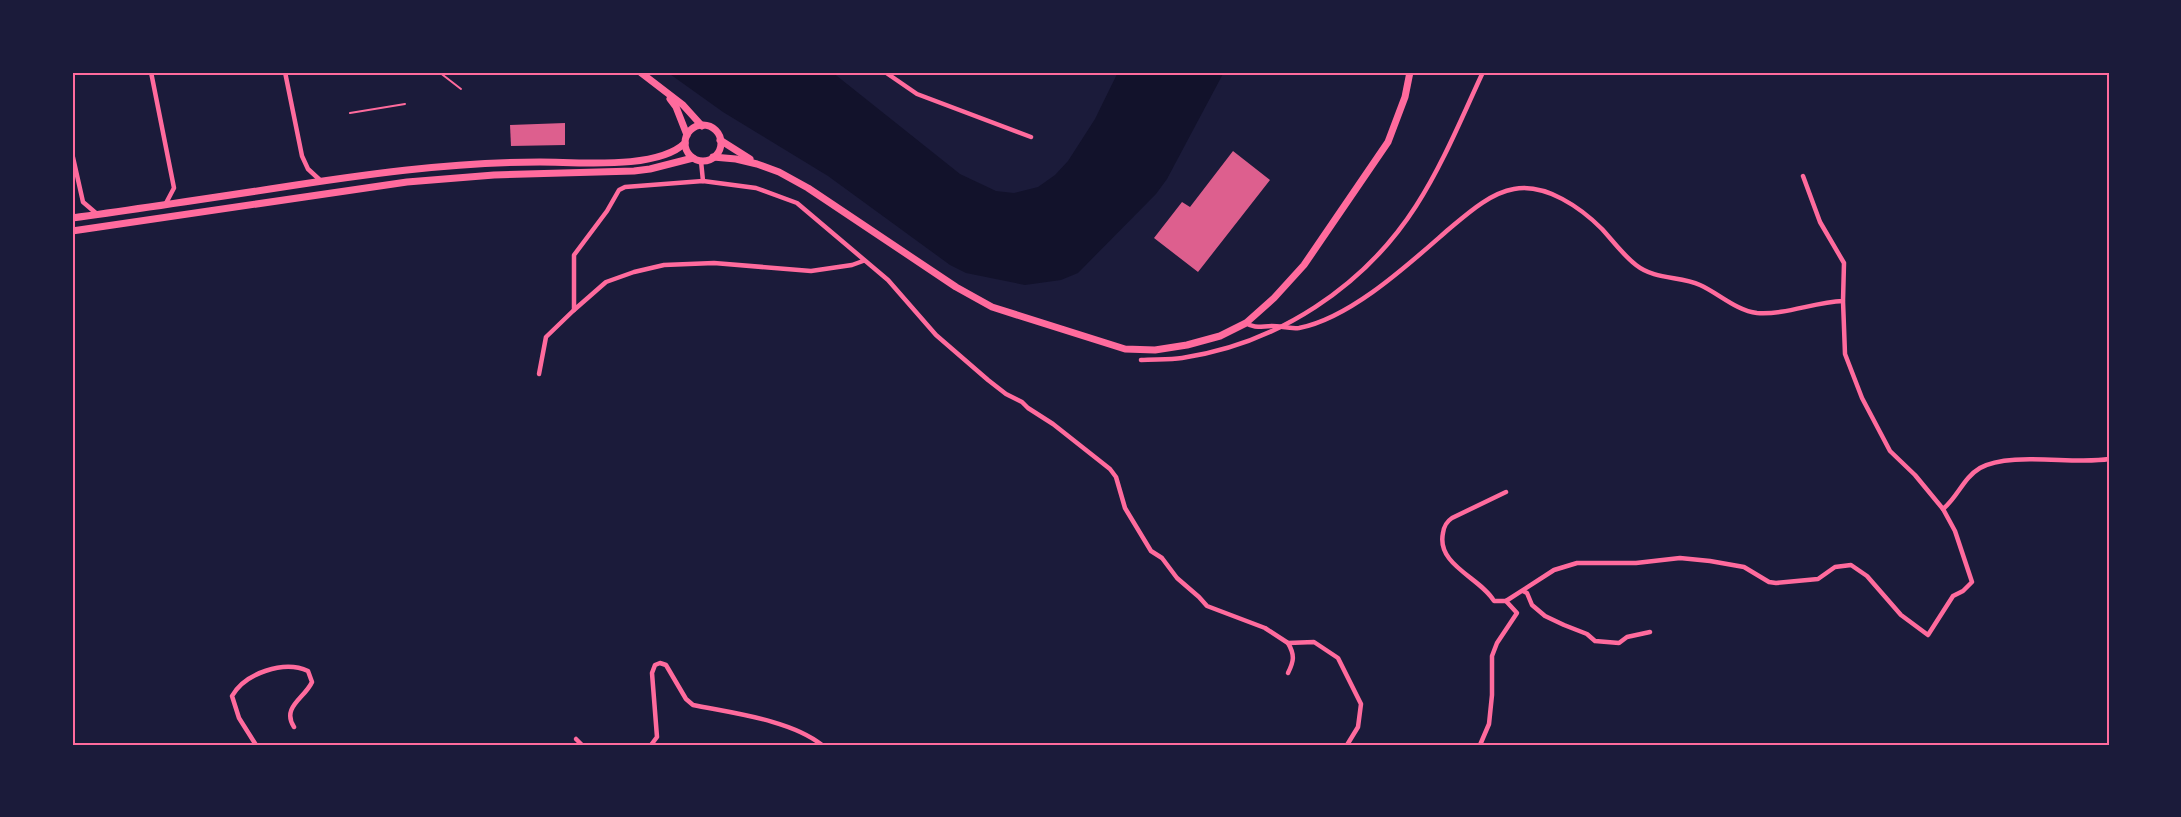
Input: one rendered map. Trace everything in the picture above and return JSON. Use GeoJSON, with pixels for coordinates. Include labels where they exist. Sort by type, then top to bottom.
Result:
{"type":"FeatureCollection","features":[{"type":"Feature","properties":{"kind":"main road"},"geometry":{"type":"LineString","coordinates":[[640,72],[689,111],[702,126]]}},
{"type":"Feature","properties":{"kind":"main road"},"geometry":{"type":"LineString","coordinates":[[757,164],[720,140],[714,129],[702,126],[692,129],[687,135],[685,143],[687,151],[693,158],[701,161],[713,157],[736,159],[779,172],[808,188],[956,286],[992,307],[1125,349],[1145,350],[1187,345],[1220,336],[1246,323],[1274,298],[1304,265],[1388,142],[1398,118],[1410,72]]}},
{"type":"Feature","properties":{"kind":"main road"},"geometry":{"type":"LineString","coordinates":[[665,92],[676,107],[687,135]]}},
{"type":"Feature","properties":{"kind":"main road"},"geometry":{"type":"LineString","coordinates":[[713,157],[719,150],[720,140]]}},
{"type":"Feature","properties":{"kind":"main road"},"geometry":{"type":"LineString","coordinates":[[72,218],[321,181],[451,165],[651,160],[678,150],[685,143]]}},
{"type":"Feature","properties":{"kind":"main road"},"geometry":{"type":"LineString","coordinates":[[72,231],[407,182],[494,175],[642,170],[693,158]]}},
{"type":"Feature","properties":{"kind":"street"},"geometry":{"type":"LineString","coordinates":[[151,72],[174,188],[165,205]]}},
{"type":"Feature","properties":{"kind":"street"},"geometry":{"type":"LineString","coordinates":[[285,72],[302,156],[308,169],[321,181]]}},
{"type":"Feature","properties":{"kind":"street"},"geometry":{"type":"LineString","coordinates":[[885,72],[917,94],[1031,137]]}},
{"type":"Feature","properties":{"kind":"street"},"geometry":{"type":"LineString","coordinates":[[1141,360],[1181,358],[1218,350],[1281,327],[1314,309],[1352,279],[1380,253],[1417,205],[1484,72]]}},
{"type":"Feature","properties":{"kind":"street"},"geometry":{"type":"LineString","coordinates":[[72,153],[83,202],[97,214]]}},
{"type":"Feature","properties":{"kind":"street"},"geometry":{"type":"LineString","coordinates":[[701,161],[703,181]]}},
{"type":"Feature","properties":{"kind":"street"},"geometry":{"type":"LineString","coordinates":[[1506,492],[1447,522],[1441,544],[1454,563],[1482,586],[1494,601],[1506,601],[1554,570],[1577,563],[1635,563],[1680,558],[1710,561],[1744,567],[1769,582],[1776,583],[1818,579],[1835,567],[1851,565],[1867,576],[1901,615],[1928,635],[1953,596],[1963,591],[1971,582],[1955,531],[1943,509],[1915,475],[1890,451],[1862,398],[1845,354],[1844,263],[1820,222],[1803,176]]}},
{"type":"Feature","properties":{"kind":"street"},"geometry":{"type":"LineString","coordinates":[[574,310],[574,255],[607,211],[619,190],[625,187],[703,181],[756,189],[797,203],[888,280],[936,335],[988,380],[1053,424],[1110,469],[1116,477],[1125,508],[1151,551],[1162,558],[1177,578],[1207,606],[1265,628],[1288,643],[1293,651],[1294,662],[1288,673]]}},
{"type":"Feature","properties":{"kind":"street"},"geometry":{"type":"LineString","coordinates":[[1246,323],[1255,327],[1291,329],[1343,311],[1389,279],[1468,213],[1501,193],[1524,188],[1535,188],[1547,192],[1574,208],[1601,228],[1637,266],[1649,273],[1699,284],[1723,299],[1756,313],[1778,312],[1843,301]]}},
{"type":"Feature","properties":{"kind":"street"},"geometry":{"type":"LineString","coordinates":[[539,374],[546,337],[606,282],[634,272],[664,265],[714,263],[811,271],[852,265],[863,261]]}},
{"type":"Feature","properties":{"kind":"street"},"geometry":{"type":"LineString","coordinates":[[1943,509],[1956,497],[1966,480],[1982,467],[2021,460],[2092,461],[2109,459]]}},
{"type":"Feature","properties":{"kind":"street"},"geometry":{"type":"LineString","coordinates":[[1523,591],[1527,593],[1532,604],[1545,615],[1564,626],[1578,629],[1594,641],[1619,643],[1627,637],[1650,632]]}},
{"type":"Feature","properties":{"kind":"street"},"geometry":{"type":"LineString","coordinates":[[1480,745],[1488,724],[1492,695],[1492,656],[1517,613],[1506,601]]}},
{"type":"Feature","properties":{"kind":"street"},"geometry":{"type":"LineString","coordinates":[[1288,643],[1314,642],[1338,658],[1346,671],[1361,704],[1358,727],[1347,745]]}},
{"type":"Feature","properties":{"kind":"street"},"geometry":{"type":"LineString","coordinates":[[651,745],[657,737],[652,673],[655,665],[660,663],[666,665],[686,699],[693,705],[792,728],[812,737],[822,745]]}},
{"type":"Feature","properties":{"kind":"street"},"geometry":{"type":"LineString","coordinates":[[256,745],[239,718],[232,696],[237,687],[255,674],[292,666],[308,670],[312,682],[309,689],[289,712],[290,721],[294,727]]}},
{"type":"Feature","properties":{"kind":"street"},"geometry":{"type":"LineString","coordinates":[[576,739],[582,745]]}},
{"type":"Feature","properties":{"kind":"lane"},"geometry":{"type":"LineString","coordinates":[[439,72],[460,89]]}},
{"type":"Feature","properties":{"kind":"lane"},"geometry":{"type":"LineString","coordinates":[[350,113],[405,104]]}},
{"type":"Feature","properties":{"kind":"shaded area"},"geometry":{"type":"Polygon","coordinates":[[[667,72],[832,72],[960,174],[996,191],[1014,193],[1038,187],[1055,175],[1068,161],[1095,119],[1118,72],[1224,72],[1167,179],[1156,194],[1078,273],[1061,280],[1025,285],[966,273],[950,265],[828,176],[723,112],[667,72]]]}},
{"type":"Feature","properties":{"kind":"building"},"geometry":{"type":"Polygon","coordinates":[[[565,123],[565,145],[511,146],[510,125],[565,123]]]}},
{"type":"Feature","properties":{"kind":"building"},"geometry":{"type":"Polygon","coordinates":[[[1233,151],[1270,180],[1198,272],[1154,238],[1182,202],[1190,207],[1233,151]]]}}]}
